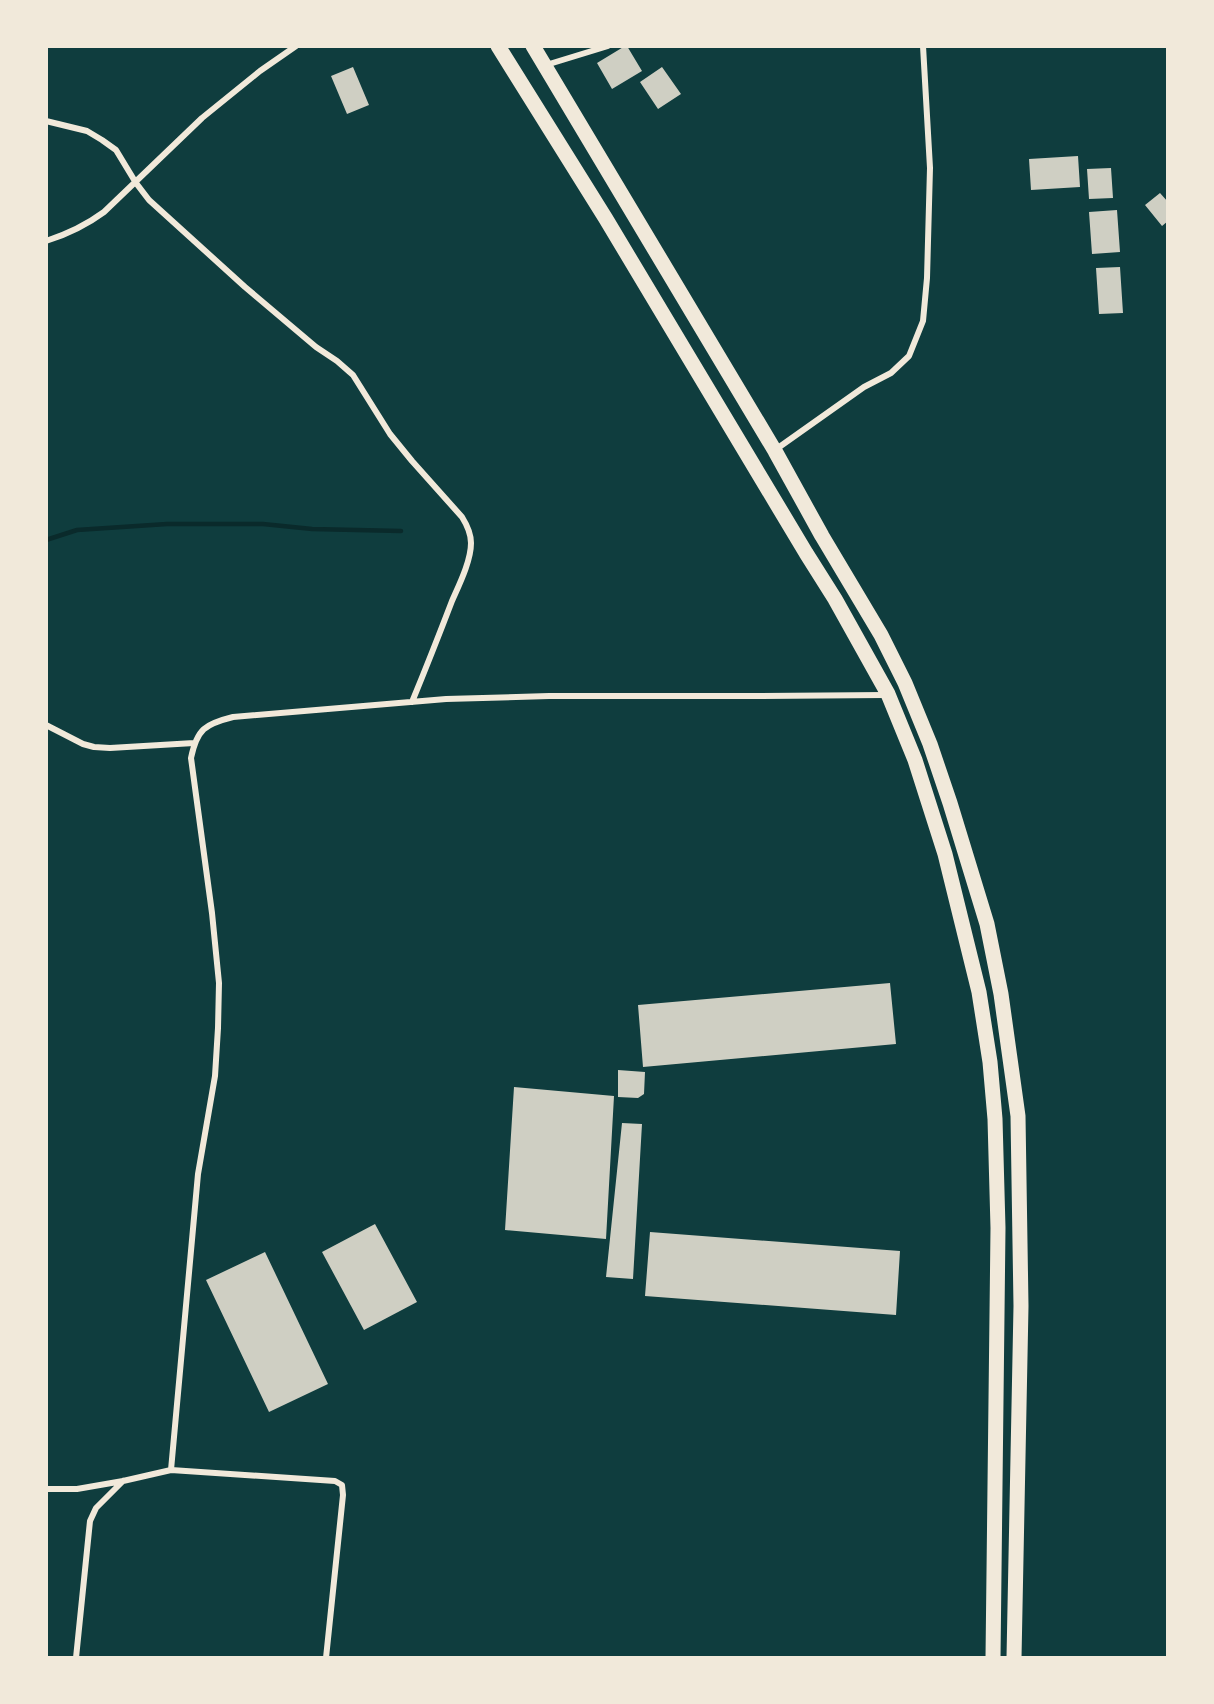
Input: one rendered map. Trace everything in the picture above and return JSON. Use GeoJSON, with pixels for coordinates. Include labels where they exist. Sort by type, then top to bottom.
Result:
{"type":"FeatureCollection","features":[{"type":"Feature","properties":{"kind":"highway"},"geometry":{"type":"LineString","coordinates":[[498,46],[612,229],[835,599],[888,694],[915,760],[945,854],[979,992],[990,1062],[995,1119],[998,1228],[993,1658]]}},
{"type":"Feature","properties":{"kind":"highway"},"geometry":{"type":"LineString","coordinates":[[533,46],[775,451],[881,635],[905,683],[930,744],[987,924],[1001,994],[1018,1116],[1020,1359],[1014,1658]]}},
{"type":"Feature","properties":{"kind":"street"},"geometry":{"type":"LineString","coordinates":[[46,241],[86,225],[104,212],[202,118],[260,71],[296,46]]}},
{"type":"Feature","properties":{"kind":"street"},"geometry":{"type":"LineString","coordinates":[[545,65],[608,46]]}},
{"type":"Feature","properties":{"kind":"street"},"geometry":{"type":"LineString","coordinates":[[775,451],[864,387],[891,373],[909,356],[923,321],[927,278],[930,168],[923,46]]}},
{"type":"Feature","properties":{"kind":"street"},"geometry":{"type":"LineString","coordinates":[[46,121],[87,131],[116,150],[149,200],[245,287],[353,375],[390,434],[468,526],[471,544],[466,563],[412,702]]}},
{"type":"Feature","properties":{"kind":"street"},"geometry":{"type":"LineString","coordinates":[[171,1470],[198,1174],[215,1076],[218,1028],[219,983],[212,913],[191,758],[194,743],[203,728],[233,717],[446,699],[549,696],[888,694]]}},
{"type":"Feature","properties":{"kind":"street"},"geometry":{"type":"LineString","coordinates":[[46,725],[83,744],[94,747],[194,743]]}},
{"type":"Feature","properties":{"kind":"street"},"geometry":{"type":"LineString","coordinates":[[46,1489],[77,1489],[171,1470],[335,1481],[342,1485],[343,1495],[326,1658]]}},
{"type":"Feature","properties":{"kind":"street"},"geometry":{"type":"LineString","coordinates":[[76,1658],[90,1521],[96,1508],[123,1481]]}},
{"type":"Feature","properties":{"kind":"building"},"geometry":{"type":"Polygon","coordinates":[[[625,46],[642,71],[612,89],[597,63],[625,46]]]}},
{"type":"Feature","properties":{"kind":"building"},"geometry":{"type":"Polygon","coordinates":[[[353,67],[369,105],[347,114],[331,76],[353,67]]]}},
{"type":"Feature","properties":{"kind":"building"},"geometry":{"type":"Polygon","coordinates":[[[662,67],[681,94],[658,109],[640,82],[662,67]]]}},
{"type":"Feature","properties":{"kind":"building"},"geometry":{"type":"Polygon","coordinates":[[[1078,156],[1080,187],[1031,190],[1029,159],[1078,156]]]}},
{"type":"Feature","properties":{"kind":"building"},"geometry":{"type":"Polygon","coordinates":[[[1111,168],[1113,198],[1089,199],[1087,169],[1111,168]]]}},
{"type":"Feature","properties":{"kind":"building"},"geometry":{"type":"Polygon","coordinates":[[[1160,193],[1168,202],[1168,221],[1162,226],[1145,205],[1160,193]]]}},
{"type":"Feature","properties":{"kind":"building"},"geometry":{"type":"Polygon","coordinates":[[[1117,210],[1120,252],[1092,254],[1089,212],[1117,210]]]}},
{"type":"Feature","properties":{"kind":"building"},"geometry":{"type":"Polygon","coordinates":[[[1120,267],[1123,313],[1099,314],[1096,268],[1120,267]]]}},
{"type":"Feature","properties":{"kind":"building"},"geometry":{"type":"Polygon","coordinates":[[[890,983],[896,1044],[643,1067],[638,1005],[890,983]]]}},
{"type":"Feature","properties":{"kind":"building"},"geometry":{"type":"Polygon","coordinates":[[[618,1070],[645,1072],[644,1094],[638,1098],[618,1097],[618,1070]]]}},
{"type":"Feature","properties":{"kind":"building"},"geometry":{"type":"Polygon","coordinates":[[[514,1087],[614,1096],[606,1239],[505,1230],[514,1087]]]}},
{"type":"Feature","properties":{"kind":"building"},"geometry":{"type":"Polygon","coordinates":[[[622,1123],[642,1124],[633,1279],[606,1277],[622,1123]]]}},
{"type":"Feature","properties":{"kind":"building"},"geometry":{"type":"Polygon","coordinates":[[[375,1224],[417,1302],[364,1330],[322,1252],[375,1224]]]}},
{"type":"Feature","properties":{"kind":"building"},"geometry":{"type":"Polygon","coordinates":[[[650,1232],[900,1251],[896,1315],[645,1296],[650,1232]]]}},
{"type":"Feature","properties":{"kind":"building"},"geometry":{"type":"Polygon","coordinates":[[[265,1252],[328,1384],[269,1412],[206,1280],[265,1252]]]}},
{"type":"Feature","properties":{"kind":"waterway"},"geometry":{"type":"LineString","coordinates":[[46,540],[77,530],[167,524],[263,524],[312,529],[401,531]]}}]}
